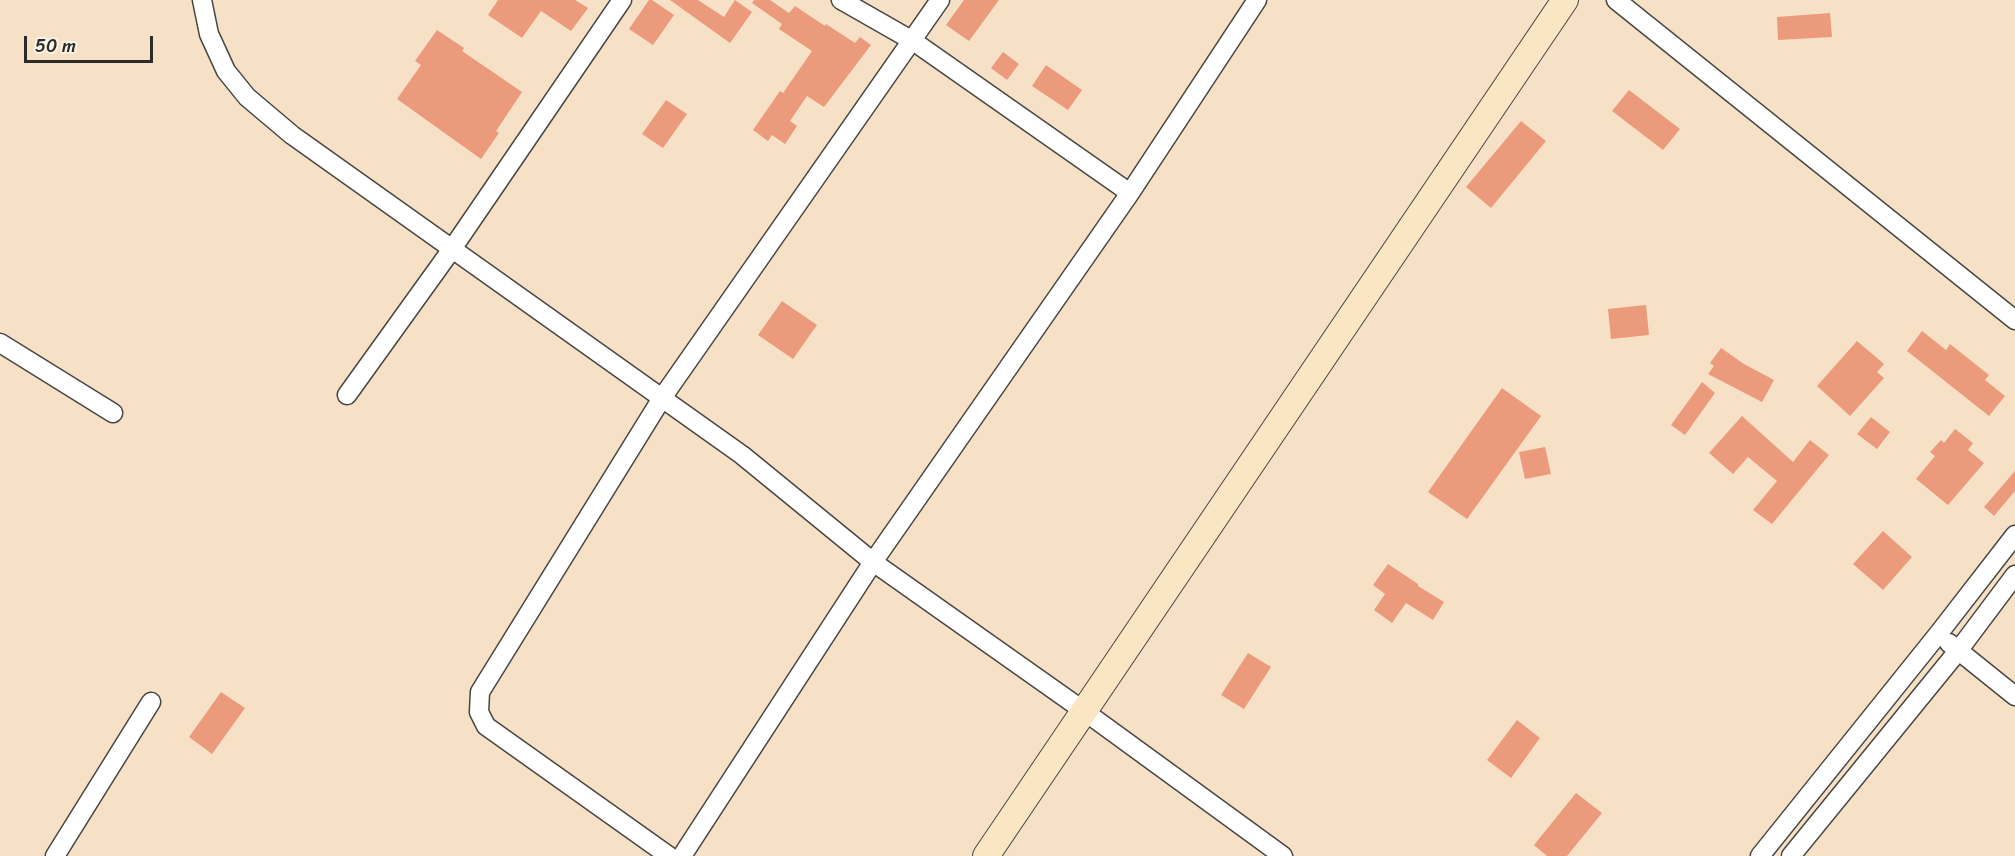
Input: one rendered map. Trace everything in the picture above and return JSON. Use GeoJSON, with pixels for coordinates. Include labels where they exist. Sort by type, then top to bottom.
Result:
{"type":"FeatureCollection","features":[{"type":"Feature","properties":{"kind":"street"},"geometry":{"type":"LineString","coordinates":[[202,0],[209,34],[226,71],[247,98],[292,135],[742,455],[873,562],[1084,711],[1283,856]]}},
{"type":"Feature","properties":{"kind":"street"},"geometry":{"type":"LineString","coordinates":[[347,395],[452,249],[622,0]]}},
{"type":"Feature","properties":{"kind":"street"},"geometry":{"type":"LineString","coordinates":[[841,0],[912,41],[1130,193]]}},
{"type":"Feature","properties":{"kind":"street"},"geometry":{"type":"LineString","coordinates":[[669,856],[486,726],[479,712],[480,692],[662,398],[940,0]]}},
{"type":"Feature","properties":{"kind":"street"},"geometry":{"type":"LineString","coordinates":[[682,856],[873,562],[1130,193],[1257,0]]}},
{"type":"Feature","properties":{"kind":"street"},"geometry":{"type":"LineString","coordinates":[[986,856],[1565,0]]}},
{"type":"Feature","properties":{"kind":"street"},"geometry":{"type":"LineString","coordinates":[[1616,0],[2015,320]]}},
{"type":"Feature","properties":{"kind":"street"},"geometry":{"type":"LineString","coordinates":[[0,343],[113,413]]}},
{"type":"Feature","properties":{"kind":"street"},"geometry":{"type":"LineString","coordinates":[[1760,856],[2015,535]]}},
{"type":"Feature","properties":{"kind":"street"},"geometry":{"type":"LineString","coordinates":[[1791,856],[1958,651],[2015,575]]}},
{"type":"Feature","properties":{"kind":"street"},"geometry":{"type":"LineString","coordinates":[[1939,633],[2015,696]]}},
{"type":"Feature","properties":{"kind":"street"},"geometry":{"type":"LineString","coordinates":[[55,856],[151,702]]}},
{"type":"Feature","properties":{"kind":"street"},"geometry":{"type":"LineString","coordinates":[[1860,731],[1880,746]]}},
{"type":"Feature","properties":{"kind":"building"},"geometry":{"type":"Polygon","coordinates":[[[498,0],[575,0],[588,8],[571,31],[541,11],[522,38],[488,15],[498,0]]]}},
{"type":"Feature","properties":{"kind":"building"},"geometry":{"type":"Polygon","coordinates":[[[649,0],[674,15],[653,45],[629,29],[649,0]]]}},
{"type":"Feature","properties":{"kind":"building"},"geometry":{"type":"Polygon","coordinates":[[[670,0],[698,0],[724,17],[735,0],[752,12],[730,43],[670,0]]]}},
{"type":"Feature","properties":{"kind":"building"},"geometry":{"type":"Polygon","coordinates":[[[754,0],[770,0],[789,13],[795,6],[855,43],[860,37],[871,45],[824,107],[807,96],[790,121],[797,126],[785,144],[772,135],[768,141],[753,130],[780,91],[783,93],[812,51],[779,29],[782,24],[752,3],[754,0]]]}},
{"type":"Feature","properties":{"kind":"building"},"geometry":{"type":"Polygon","coordinates":[[[964,0],[999,0],[969,41],[946,25],[964,0]]]}},
{"type":"Feature","properties":{"kind":"building"},"geometry":{"type":"Polygon","coordinates":[[[1830,13],[1832,37],[1778,40],[1777,17],[1830,13]]]}},
{"type":"Feature","properties":{"kind":"building"},"geometry":{"type":"Polygon","coordinates":[[[437,30],[464,48],[462,51],[522,92],[496,131],[499,133],[481,159],[397,99],[421,65],[415,61],[437,30]]]}},
{"type":"Feature","properties":{"kind":"building"},"geometry":{"type":"Polygon","coordinates":[[[1003,52],[1019,64],[1007,80],[991,68],[1003,52]]]}},
{"type":"Feature","properties":{"kind":"building"},"geometry":{"type":"Polygon","coordinates":[[[1046,65],[1082,90],[1068,110],[1032,86],[1046,65]]]}},
{"type":"Feature","properties":{"kind":"building"},"geometry":{"type":"Polygon","coordinates":[[[1629,90],[1680,129],[1663,150],[1612,111],[1629,90]]]}},
{"type":"Feature","properties":{"kind":"building"},"geometry":{"type":"Polygon","coordinates":[[[666,100],[687,114],[663,148],[642,134],[666,100]]]}},
{"type":"Feature","properties":{"kind":"building"},"geometry":{"type":"Polygon","coordinates":[[[1521,121],[1546,141],[1491,208],[1466,187],[1521,121]]]}},
{"type":"Feature","properties":{"kind":"building"},"geometry":{"type":"Polygon","coordinates":[[[782,301],[817,325],[793,359],[758,335],[782,301]]]}},
{"type":"Feature","properties":{"kind":"building"},"geometry":{"type":"Polygon","coordinates":[[[1646,305],[1649,335],[1611,339],[1608,309],[1646,305]]]}},
{"type":"Feature","properties":{"kind":"building"},"geometry":{"type":"Polygon","coordinates":[[[1922,331],[1946,350],[1950,344],[1989,375],[1985,380],[2005,396],[1989,416],[1907,351],[1922,331]]]}},
{"type":"Feature","properties":{"kind":"building"},"geometry":{"type":"Polygon","coordinates":[[[1857,341],[1884,364],[1877,372],[1884,378],[1850,416],[1817,386],[1857,341]]]}},
{"type":"Feature","properties":{"kind":"building"},"geometry":{"type":"Polygon","coordinates":[[[1721,348],[1744,364],[1774,380],[1762,402],[1708,374],[1714,366],[1710,363],[1721,348]]]}},
{"type":"Feature","properties":{"kind":"building"},"geometry":{"type":"Polygon","coordinates":[[[1702,382],[1715,393],[1685,435],[1671,425],[1702,382]]]}},
{"type":"Feature","properties":{"kind":"building"},"geometry":{"type":"Polygon","coordinates":[[[1502,388],[1541,416],[1467,519],[1428,492],[1502,388]]]}},
{"type":"Feature","properties":{"kind":"building"},"geometry":{"type":"Polygon","coordinates":[[[1742,416],[1793,462],[1810,440],[1829,455],[1772,524],[1753,510],[1777,481],[1748,457],[1733,474],[1709,453],[1742,416]]]}},
{"type":"Feature","properties":{"kind":"building"},"geometry":{"type":"Polygon","coordinates":[[[1871,417],[1890,432],[1877,449],[1857,434],[1871,417]]]}},
{"type":"Feature","properties":{"kind":"building"},"geometry":{"type":"Polygon","coordinates":[[[1955,429],[1973,443],[1968,450],[1984,463],[1948,505],[1916,479],[1935,456],[1930,452],[1941,440],[1944,443],[1955,429]]]}},
{"type":"Feature","properties":{"kind":"building"},"geometry":{"type":"Polygon","coordinates":[[[1545,447],[1551,474],[1525,479],[1519,452],[1545,447]]]}},
{"type":"Feature","properties":{"kind":"building"},"geometry":{"type":"Polygon","coordinates":[[[2015,471],[2015,491],[1994,516],[1984,507],[2015,471]]]}},
{"type":"Feature","properties":{"kind":"building"},"geometry":{"type":"Polygon","coordinates":[[[1883,531],[1912,557],[1883,590],[1853,564],[1883,531]]]}},
{"type":"Feature","properties":{"kind":"building"},"geometry":{"type":"Polygon","coordinates":[[[1388,564],[1444,602],[1433,620],[1406,603],[1392,623],[1374,610],[1385,594],[1373,585],[1388,564]]]}},
{"type":"Feature","properties":{"kind":"building"},"geometry":{"type":"Polygon","coordinates":[[[1248,653],[1271,667],[1244,709],[1221,695],[1248,653]]]}},
{"type":"Feature","properties":{"kind":"building"},"geometry":{"type":"Polygon","coordinates":[[[221,692],[245,708],[212,754],[189,737],[221,692]]]}},
{"type":"Feature","properties":{"kind":"building"},"geometry":{"type":"Polygon","coordinates":[[[1517,720],[1540,738],[1511,778],[1487,760],[1517,720]]]}},
{"type":"Feature","properties":{"kind":"building"},"geometry":{"type":"Polygon","coordinates":[[[1576,793],[1602,813],[1567,856],[1547,856],[1534,845],[1576,793]]]}}]}
